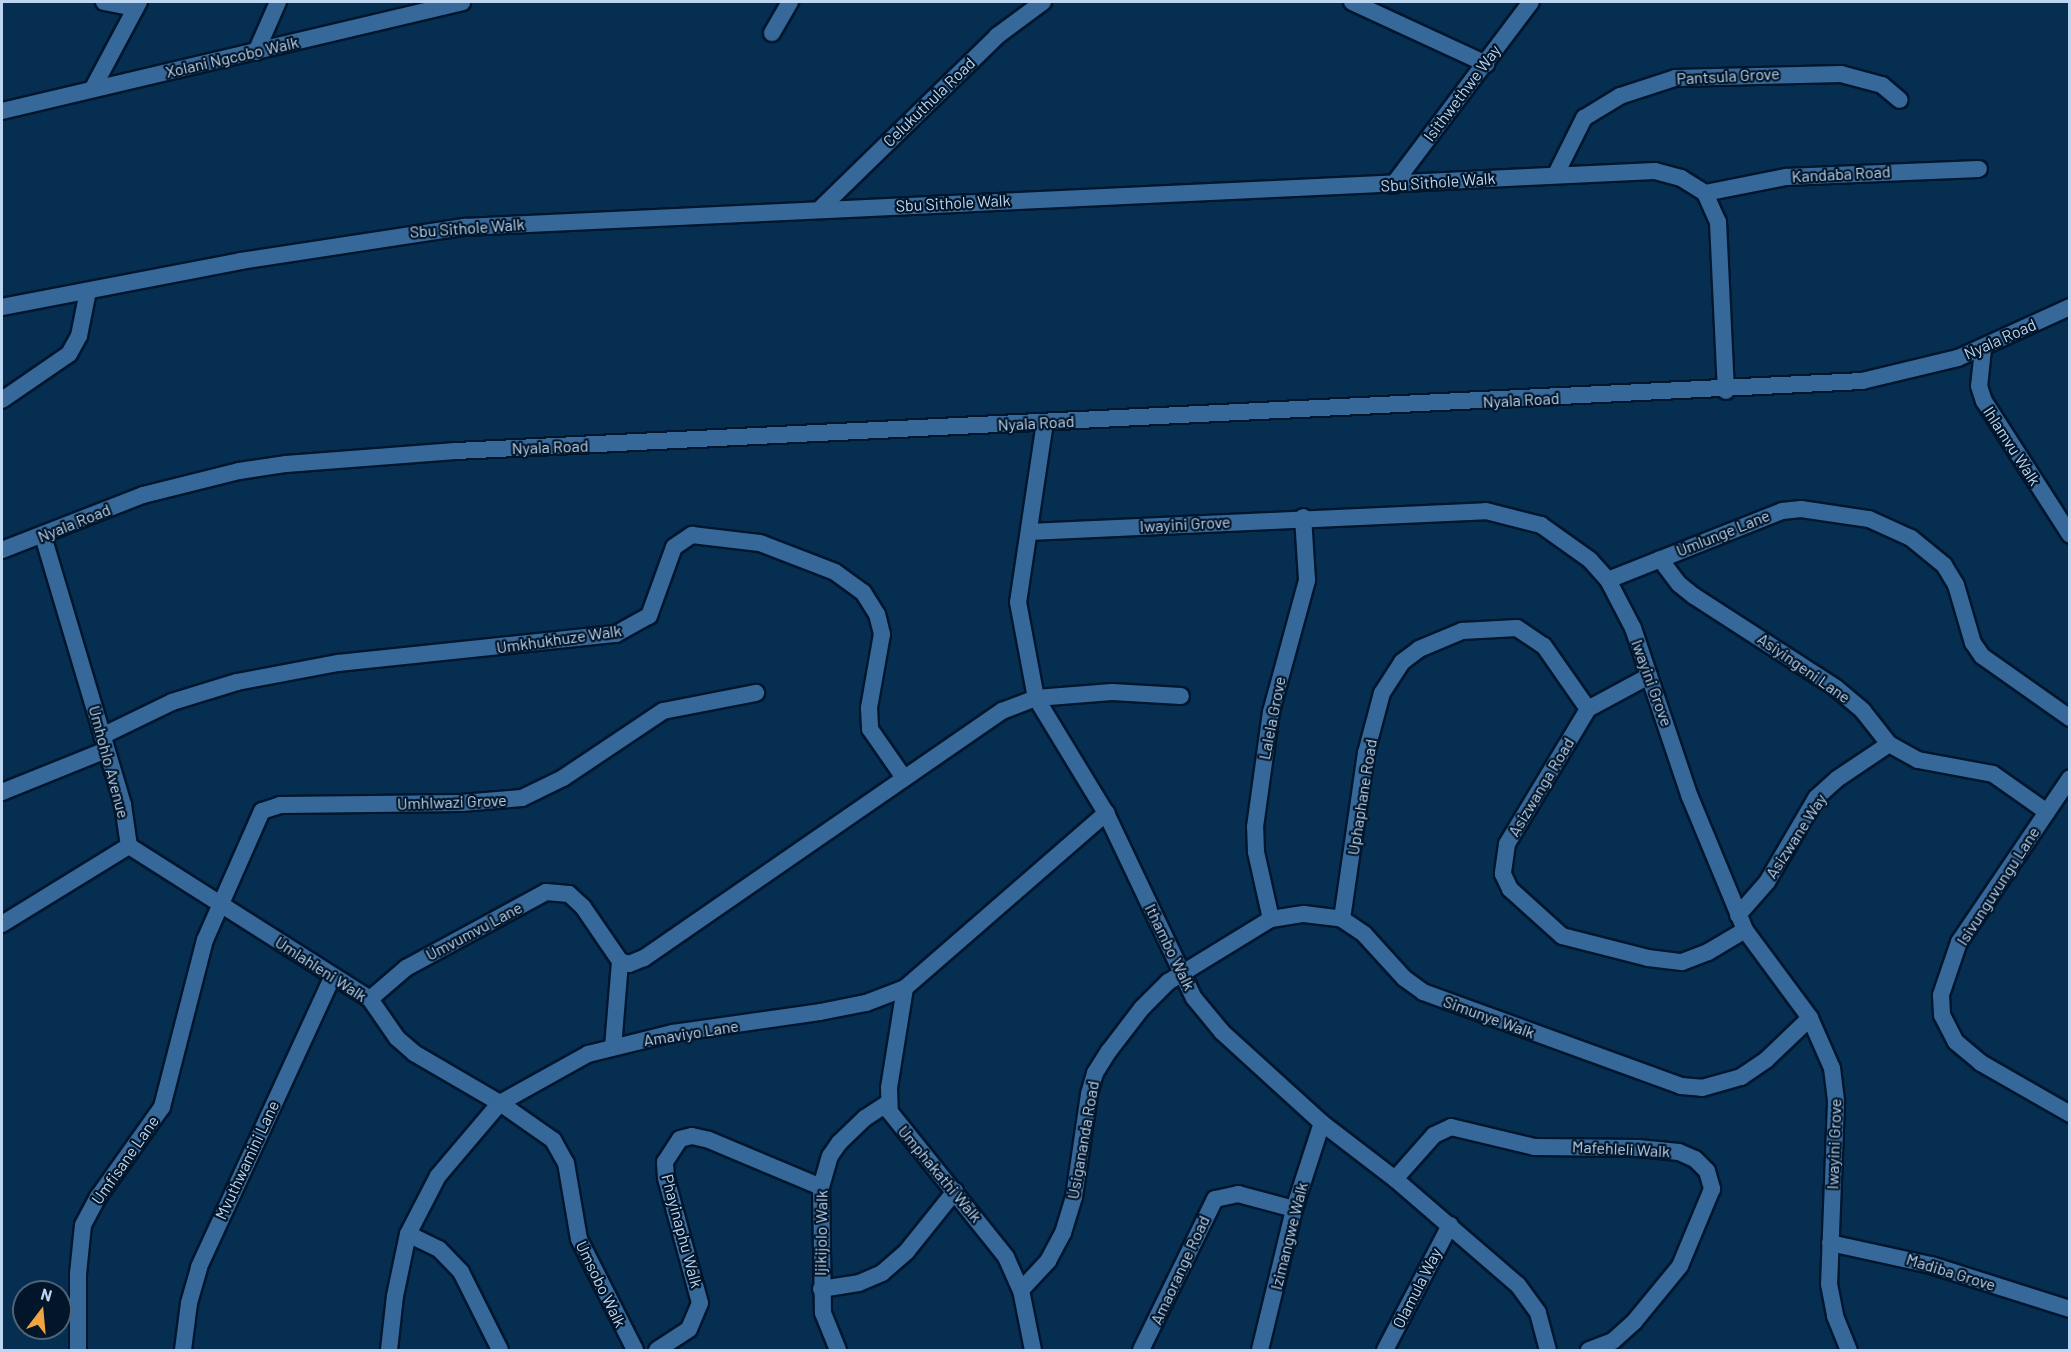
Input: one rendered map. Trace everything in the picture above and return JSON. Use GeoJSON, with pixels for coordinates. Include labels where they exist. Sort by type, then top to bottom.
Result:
{"type":"FeatureCollection","features":[{"type":"Feature","properties":{"kind":"street"},"geometry":{"type":"LineString","coordinates":[[93,88],[137,5],[104,2]]}},
{"type":"Feature","properties":{"kind":"street"},"geometry":{"type":"LineString","coordinates":[[256,52],[278,2]]}},
{"type":"Feature","properties":{"kind":"street","name":"Xolani Ngcobo Walk"},"geometry":{"type":"LineString","coordinates":[[2,111],[462,2]]}},
{"type":"Feature","properties":{"kind":"street"},"geometry":{"type":"LineString","coordinates":[[772,33],[790,2]]}},
{"type":"Feature","properties":{"kind":"street","name":"Celukuthula Road"},"geometry":{"type":"LineString","coordinates":[[820,208],[997,36],[1043,2]]}},
{"type":"Feature","properties":{"kind":"street"},"geometry":{"type":"LineString","coordinates":[[1352,2],[1485,64]]}},
{"type":"Feature","properties":{"kind":"street","name":"Isithwethwe Way"},"geometry":{"type":"LineString","coordinates":[[1393,185],[1531,2]]}},
{"type":"Feature","properties":{"kind":"street","name":"Pantsula Grove"},"geometry":{"type":"LineString","coordinates":[[1556,174],[1584,118],[1620,96],[1676,78],[1841,74],[1882,85],[1900,100]]}},
{"type":"Feature","properties":{"kind":"street","name":"Kandaba Road"},"geometry":{"type":"LineString","coordinates":[[1705,193],[1786,177],[1979,169]]}},
{"type":"Feature","properties":{"kind":"street","name":"Sbu Sithole Walk"},"geometry":{"type":"LineString","coordinates":[[2,307],[409,232],[820,208],[1393,185],[1556,174],[1655,171],[1681,178],[1705,193]]}},
{"type":"Feature","properties":{"kind":"street"},"geometry":{"type":"LineString","coordinates":[[1705,193],[1718,222],[1726,391]]}},
{"type":"Feature","properties":{"kind":"street"},"geometry":{"type":"LineString","coordinates":[[2,400],[69,354],[79,336],[88,291]]}},
{"type":"Feature","properties":{"kind":"street","name":"Nyala Road"},"geometry":{"type":"LineString","coordinates":[[2,550],[43,536],[143,495],[239,471],[297,463],[456,451],[1726,391],[1862,381],[1983,349],[2070,307]]}},
{"type":"Feature","properties":{"kind":"street","name":"Ihlamvu Walk"},"geometry":{"type":"LineString","coordinates":[[1983,349],[1979,386],[1984,401],[2070,535]]}},
{"type":"Feature","properties":{"kind":"street","name":"Ithambo Walk"},"geometry":{"type":"LineString","coordinates":[[1045,422],[1018,602],[1019,622],[1036,698],[1106,813],[1194,998],[1222,1032],[1322,1123],[1450,1225],[1532,1300],[1548,1350]]}},
{"type":"Feature","properties":{"kind":"street","name":"Iwayini Grove"},"geometry":{"type":"LineString","coordinates":[[1029,532],[1303,517],[1486,511],[1520,517],[1559,536],[1608,580],[1633,628],[1690,797],[1738,915],[1745,930],[1810,1018],[1824,1046],[1835,1085],[1830,1244],[1832,1301],[1849,1350]]}},
{"type":"Feature","properties":{"kind":"street","name":"Umlunge Lane"},"geometry":{"type":"LineString","coordinates":[[1608,580],[1782,511],[1837,513],[1892,527],[1944,565],[1956,585],[1973,643],[1982,656],[2070,718]]}},
{"type":"Feature","properties":{"kind":"street","name":"Lalela Grove"},"geometry":{"type":"LineString","coordinates":[[1271,919],[1256,852],[1255,826],[1271,712],[1307,580],[1303,517]]}},
{"type":"Feature","properties":{"kind":"street","name":"Umhohlo Avenue"},"geometry":{"type":"LineString","coordinates":[[43,536],[123,805],[129,846]]}},
{"type":"Feature","properties":{"kind":"street","name":"Umkhukhuze Walk"},"geometry":{"type":"LineString","coordinates":[[2,792],[104,743],[172,702],[237,682],[338,663],[616,634],[649,616],[674,547],[692,536],[770,546],[835,572],[863,592],[877,614],[882,634],[869,708],[870,729],[904,778]]}},
{"type":"Feature","properties":{"kind":"street","name":"Asiyingeni Lane"},"geometry":{"type":"LineString","coordinates":[[1660,559],[1679,584],[1694,596],[1836,688],[1863,711],[1889,744],[1926,762],[1992,774],[2047,812]]}},
{"type":"Feature","properties":{"kind":"street","name":"Uphaphane Road"},"geometry":{"type":"LineString","coordinates":[[1341,919],[1366,753],[1382,693],[1402,662],[1419,649],[1462,631],[1517,628],[1544,646],[1588,709]]}},
{"type":"Feature","properties":{"kind":"street"},"geometry":{"type":"LineString","coordinates":[[1588,709],[1649,676]]}},
{"type":"Feature","properties":{"kind":"street"},"geometry":{"type":"LineString","coordinates":[[612,1047],[620,961],[629,964],[644,958],[1002,711],[1036,698],[1112,692],[1180,696]]}},
{"type":"Feature","properties":{"kind":"street","name":"Umhlwazi Grove"},"geometry":{"type":"LineString","coordinates":[[219,904],[252,825],[266,808],[498,802],[522,798],[563,778],[663,711],[756,693]]}},
{"type":"Feature","properties":{"kind":"street","name":"Asizwanga Road"},"geometry":{"type":"LineString","coordinates":[[1588,709],[1507,844],[1503,874],[1510,889],[1562,936],[1648,958],[1682,962],[1708,952],[1745,930]]}},
{"type":"Feature","properties":{"kind":"street","name":"Asizwane Way"},"geometry":{"type":"LineString","coordinates":[[1738,915],[1767,882],[1816,798],[1837,779],[1889,744]]}},
{"type":"Feature","properties":{"kind":"street","name":"Isivunguvungu Lane"},"geometry":{"type":"LineString","coordinates":[[2070,778],[1959,942],[1941,995],[1942,1015],[1956,1042],[1981,1063],[2070,1114]]}},
{"type":"Feature","properties":{"kind":"street","name":"Amaviyo Lane"},"geometry":{"type":"LineString","coordinates":[[389,1350],[395,1296],[408,1234],[438,1176],[500,1103],[559,1068],[612,1047],[673,1033],[820,1012],[866,1003],[905,988],[1106,813]]}},
{"type":"Feature","properties":{"kind":"street"},"geometry":{"type":"LineString","coordinates":[[2,924],[129,846]]}},
{"type":"Feature","properties":{"kind":"street","name":"Umlahleni Walk"},"geometry":{"type":"LineString","coordinates":[[129,846],[370,999],[397,1038],[414,1053],[500,1103]]}},
{"type":"Feature","properties":{"kind":"street","name":"Umvumvu Lane"},"geometry":{"type":"LineString","coordinates":[[370,999],[406,968],[546,892],[569,894],[583,907],[620,961]]}},
{"type":"Feature","properties":{"kind":"street","name":"Umfisane Lane"},"geometry":{"type":"LineString","coordinates":[[78,1350],[78,1274],[83,1225],[98,1197],[162,1107],[204,940],[219,904]]}},
{"type":"Feature","properties":{"kind":"street","name":"Simunye Walk"},"geometry":{"type":"LineString","coordinates":[[1183,974],[1271,919],[1304,914],[1341,919],[1364,934],[1413,987],[1432,996],[1681,1086],[1702,1088],[1740,1077],[1766,1060],[1810,1018]]}},
{"type":"Feature","properties":{"kind":"street","name":"Usigananda Road"},"geometry":{"type":"LineString","coordinates":[[1021,1290],[1048,1261],[1063,1233],[1074,1197],[1095,1073],[1154,994],[1183,974]]}},
{"type":"Feature","properties":{"kind":"street","name":"Mvuthwamini Lane"},"geometry":{"type":"LineString","coordinates":[[183,1350],[194,1281],[207,1246],[333,976]]}},
{"type":"Feature","properties":{"kind":"street"},"geometry":{"type":"LineString","coordinates":[[888,1103],[905,988]]}},
{"type":"Feature","properties":{"kind":"street","name":"Umsobo Walk"},"geometry":{"type":"LineString","coordinates":[[500,1103],[553,1140],[562,1154],[579,1239],[635,1350]]}},
{"type":"Feature","properties":{"kind":"street","name":"Umphakathi Walk"},"geometry":{"type":"LineString","coordinates":[[888,1103],[897,1124],[992,1237],[1021,1290],[1033,1350]]}},
{"type":"Feature","properties":{"kind":"street","name":"Ijikijolo Walk"},"geometry":{"type":"LineString","coordinates":[[838,1350],[825,1326],[821,1289],[821,1187],[830,1156],[840,1143],[865,1118],[888,1103]]}},
{"type":"Feature","properties":{"kind":"street","name":"Izimangwe Walk"},"geometry":{"type":"LineString","coordinates":[[1260,1350],[1294,1209],[1322,1123]]}},
{"type":"Feature","properties":{"kind":"street","name":"Mafehleli Walk"},"geometry":{"type":"LineString","coordinates":[[1395,1179],[1434,1135],[1451,1127],[1534,1147],[1638,1148],[1679,1152],[1695,1159],[1707,1171],[1712,1189],[1680,1266],[1634,1322],[1613,1341],[1589,1350]]}},
{"type":"Feature","properties":{"kind":"street","name":"Phayinaphu Walk"},"geometry":{"type":"LineString","coordinates":[[657,1350],[689,1329],[700,1304],[666,1178],[665,1162],[680,1139],[692,1136],[709,1140],[821,1187]]}},
{"type":"Feature","properties":{"kind":"street"},"geometry":{"type":"LineString","coordinates":[[821,1289],[859,1283],[882,1273],[907,1251],[955,1191]]}},
{"type":"Feature","properties":{"kind":"street","name":"Amaorange Road"},"geometry":{"type":"LineString","coordinates":[[1141,1350],[1215,1199],[1238,1194],[1294,1209]]}},
{"type":"Feature","properties":{"kind":"street","name":"Olamula Way"},"geometry":{"type":"LineString","coordinates":[[1386,1350],[1450,1225]]}},
{"type":"Feature","properties":{"kind":"street"},"geometry":{"type":"LineString","coordinates":[[408,1234],[438,1249],[461,1272],[500,1350]]}},
{"type":"Feature","properties":{"kind":"street","name":"Madiba Grove"},"geometry":{"type":"LineString","coordinates":[[1830,1244],[1921,1262],[2070,1308]]}}]}
